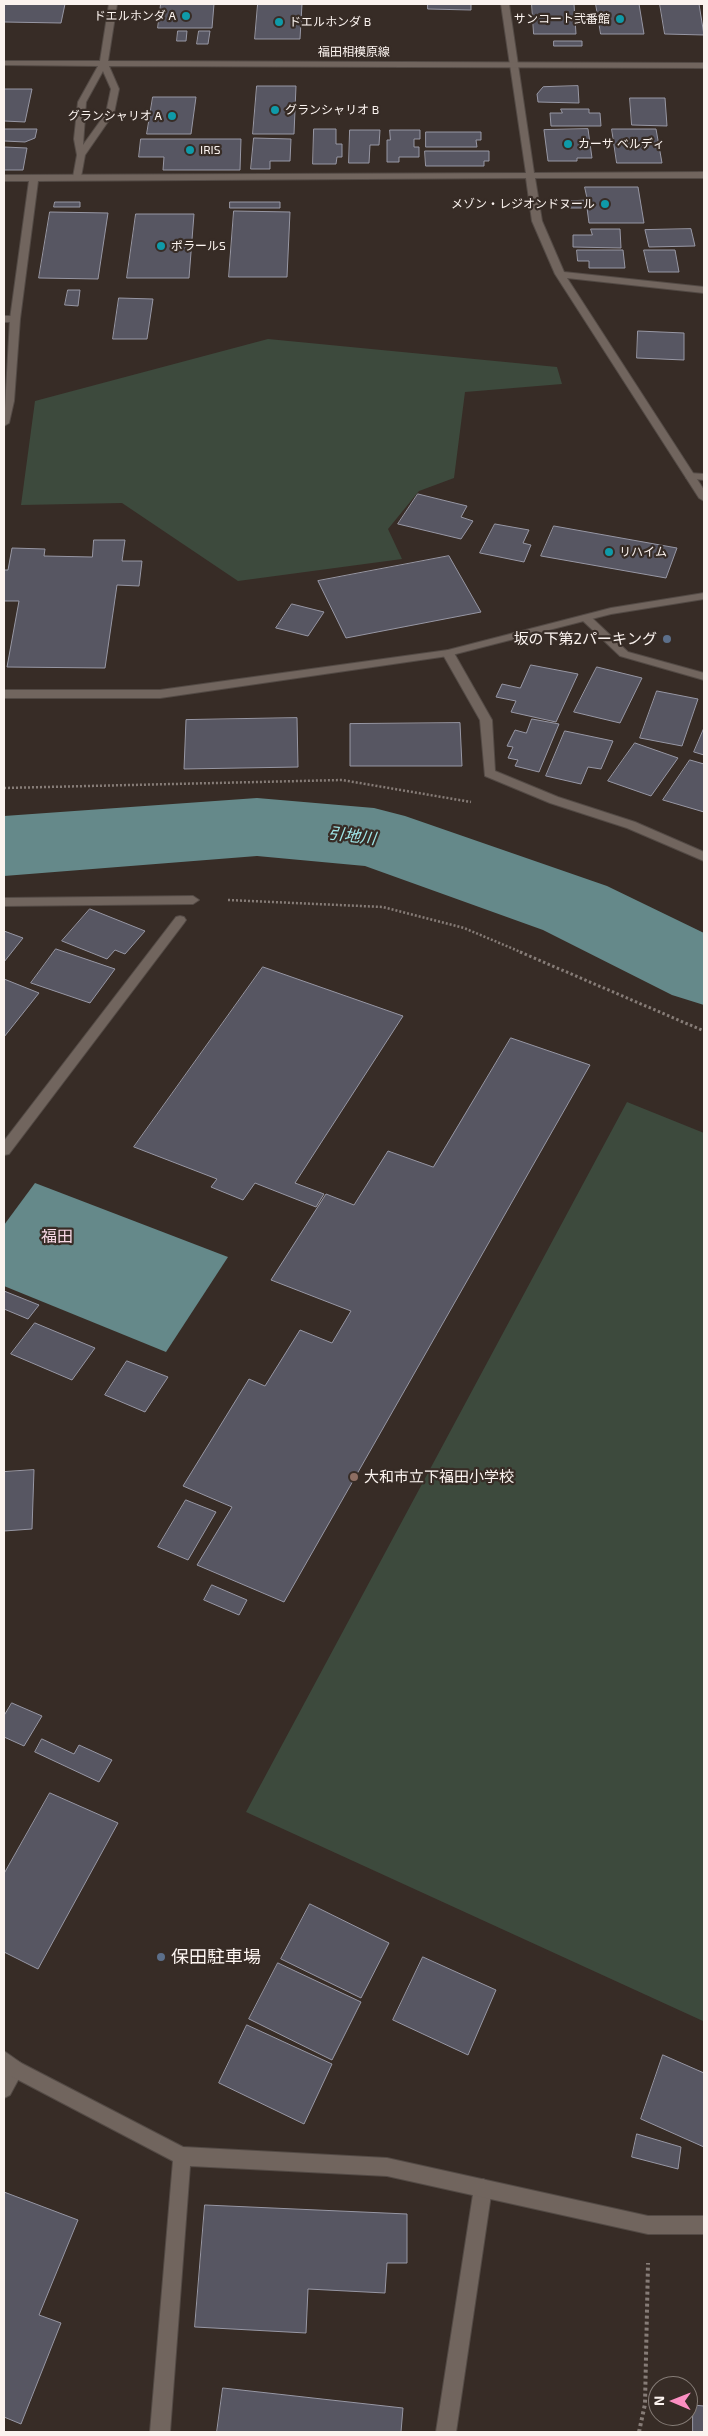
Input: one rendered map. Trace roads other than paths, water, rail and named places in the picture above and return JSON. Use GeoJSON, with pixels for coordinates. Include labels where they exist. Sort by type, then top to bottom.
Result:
{"type":"FeatureCollection","features":[{"type":"Feature","properties":{"kind":"street"},"geometry":{"type":"LineString","coordinates":[[77,177],[81,155],[78,139],[82,102],[104,63],[112,4]]}},
{"type":"Feature","properties":{"kind":"street"},"geometry":{"type":"LineString","coordinates":[[505,4],[537,221],[560,274],[704,498]]}},
{"type":"Feature","properties":{"kind":"street","name":"福田相模原線"},"geometry":{"type":"LineString","coordinates":[[4,63],[704,66]]}},
{"type":"Feature","properties":{"kind":"street"},"geometry":{"type":"LineString","coordinates":[[81,155],[110,113],[115,89],[104,63]]}},
{"type":"Feature","properties":{"kind":"street"},"geometry":{"type":"LineString","coordinates":[[4,178],[704,174]]}},
{"type":"Feature","properties":{"kind":"street"},"geometry":{"type":"LineString","coordinates":[[4,423],[15,319],[34,178]]}},
{"type":"Feature","properties":{"kind":"street"},"geometry":{"type":"LineString","coordinates":[[560,274],[704,290]]}},
{"type":"Feature","properties":{"kind":"street"},"geometry":{"type":"LineString","coordinates":[[4,319],[15,319]]}},
{"type":"Feature","properties":{"kind":"street"},"geometry":{"type":"LineString","coordinates":[[690,476],[704,477]]}},
{"type":"Feature","properties":{"kind":"street"},"geometry":{"type":"LineString","coordinates":[[4,694],[160,694],[448,653],[586,618],[704,596]]}},
{"type":"Feature","properties":{"kind":"street"},"geometry":{"type":"LineString","coordinates":[[586,618],[624,654],[704,677]]}},
{"type":"Feature","properties":{"kind":"street"},"geometry":{"type":"LineString","coordinates":[[448,653],[486,720],[489,773],[554,800],[631,825],[704,857]]}},
{"type":"Feature","properties":{"kind":"street"},"geometry":{"type":"LineString","coordinates":[[4,902],[193,900]]}},
{"type":"Feature","properties":{"kind":"street"},"geometry":{"type":"LineString","coordinates":[[4,1150],[180,920]]}},
{"type":"Feature","properties":{"kind":"street"},"geometry":{"type":"LineString","coordinates":[[4,2089],[9,2065],[182,2156],[387,2167],[648,2225],[704,2225]]}},
{"type":"Feature","properties":{"kind":"street"},"geometry":{"type":"LineString","coordinates":[[160,2432],[182,2156]]}},
{"type":"Feature","properties":{"kind":"street"},"geometry":{"type":"LineString","coordinates":[[446,2432],[483,2188]]}},
{"type":"Feature","properties":{"kind":"water"},"geometry":{"type":"Polygon","coordinates":[[[35,1183],[228,1257],[166,1352],[4,1286],[4,1225],[35,1183]]]}},
{"type":"Feature","properties":{"kind":"waterway","name":"引地川"},"geometry":{"type":"LineString","coordinates":[[4,846],[257,827],[374,837],[575,908],[704,972]]}},
{"type":"Feature","properties":{"kind":"place","name":"ドエルホンダ A"},"geometry":{"type":"Point","coordinates":[186,16]}},
{"type":"Feature","properties":{"kind":"place","name":"サンコート弐番館"},"geometry":{"type":"Point","coordinates":[620,19]}},
{"type":"Feature","properties":{"kind":"place","name":"ドエルホンダ B"},"geometry":{"type":"Point","coordinates":[279,22]}},
{"type":"Feature","properties":{"kind":"place","name":"グランシャリオ B"},"geometry":{"type":"Point","coordinates":[275,110]}},
{"type":"Feature","properties":{"kind":"place","name":"グランシャリオ A"},"geometry":{"type":"Point","coordinates":[172,116]}},
{"type":"Feature","properties":{"kind":"place","name":"カーサ ベルディ"},"geometry":{"type":"Point","coordinates":[568,144]}},
{"type":"Feature","properties":{"kind":"place","name":"IRIS"},"geometry":{"type":"Point","coordinates":[190,150]}},
{"type":"Feature","properties":{"kind":"place","name":"メゾン・レジオンドヌール"},"geometry":{"type":"Point","coordinates":[605,204]}},
{"type":"Feature","properties":{"kind":"place","name":"ポラールS"},"geometry":{"type":"Point","coordinates":[161,246]}},
{"type":"Feature","properties":{"kind":"place","name":"リハイム"},"geometry":{"type":"Point","coordinates":[609,552]}},
{"type":"Feature","properties":{"kind":"place","name":"坂の下第2パーキング"},"geometry":{"type":"Point","coordinates":[667,639]}},
{"type":"Feature","properties":{"kind":"place","name":"大和市立下福田小学校"},"geometry":{"type":"Point","coordinates":[354,1477]}},
{"type":"Feature","properties":{"kind":"place","name":"保田駐車場"},"geometry":{"type":"Point","coordinates":[161,1957]}},
{"type":"Feature","properties":{"kind":"district","name":"福田"},"geometry":{"type":"Point","coordinates":[57,1237]}}]}
